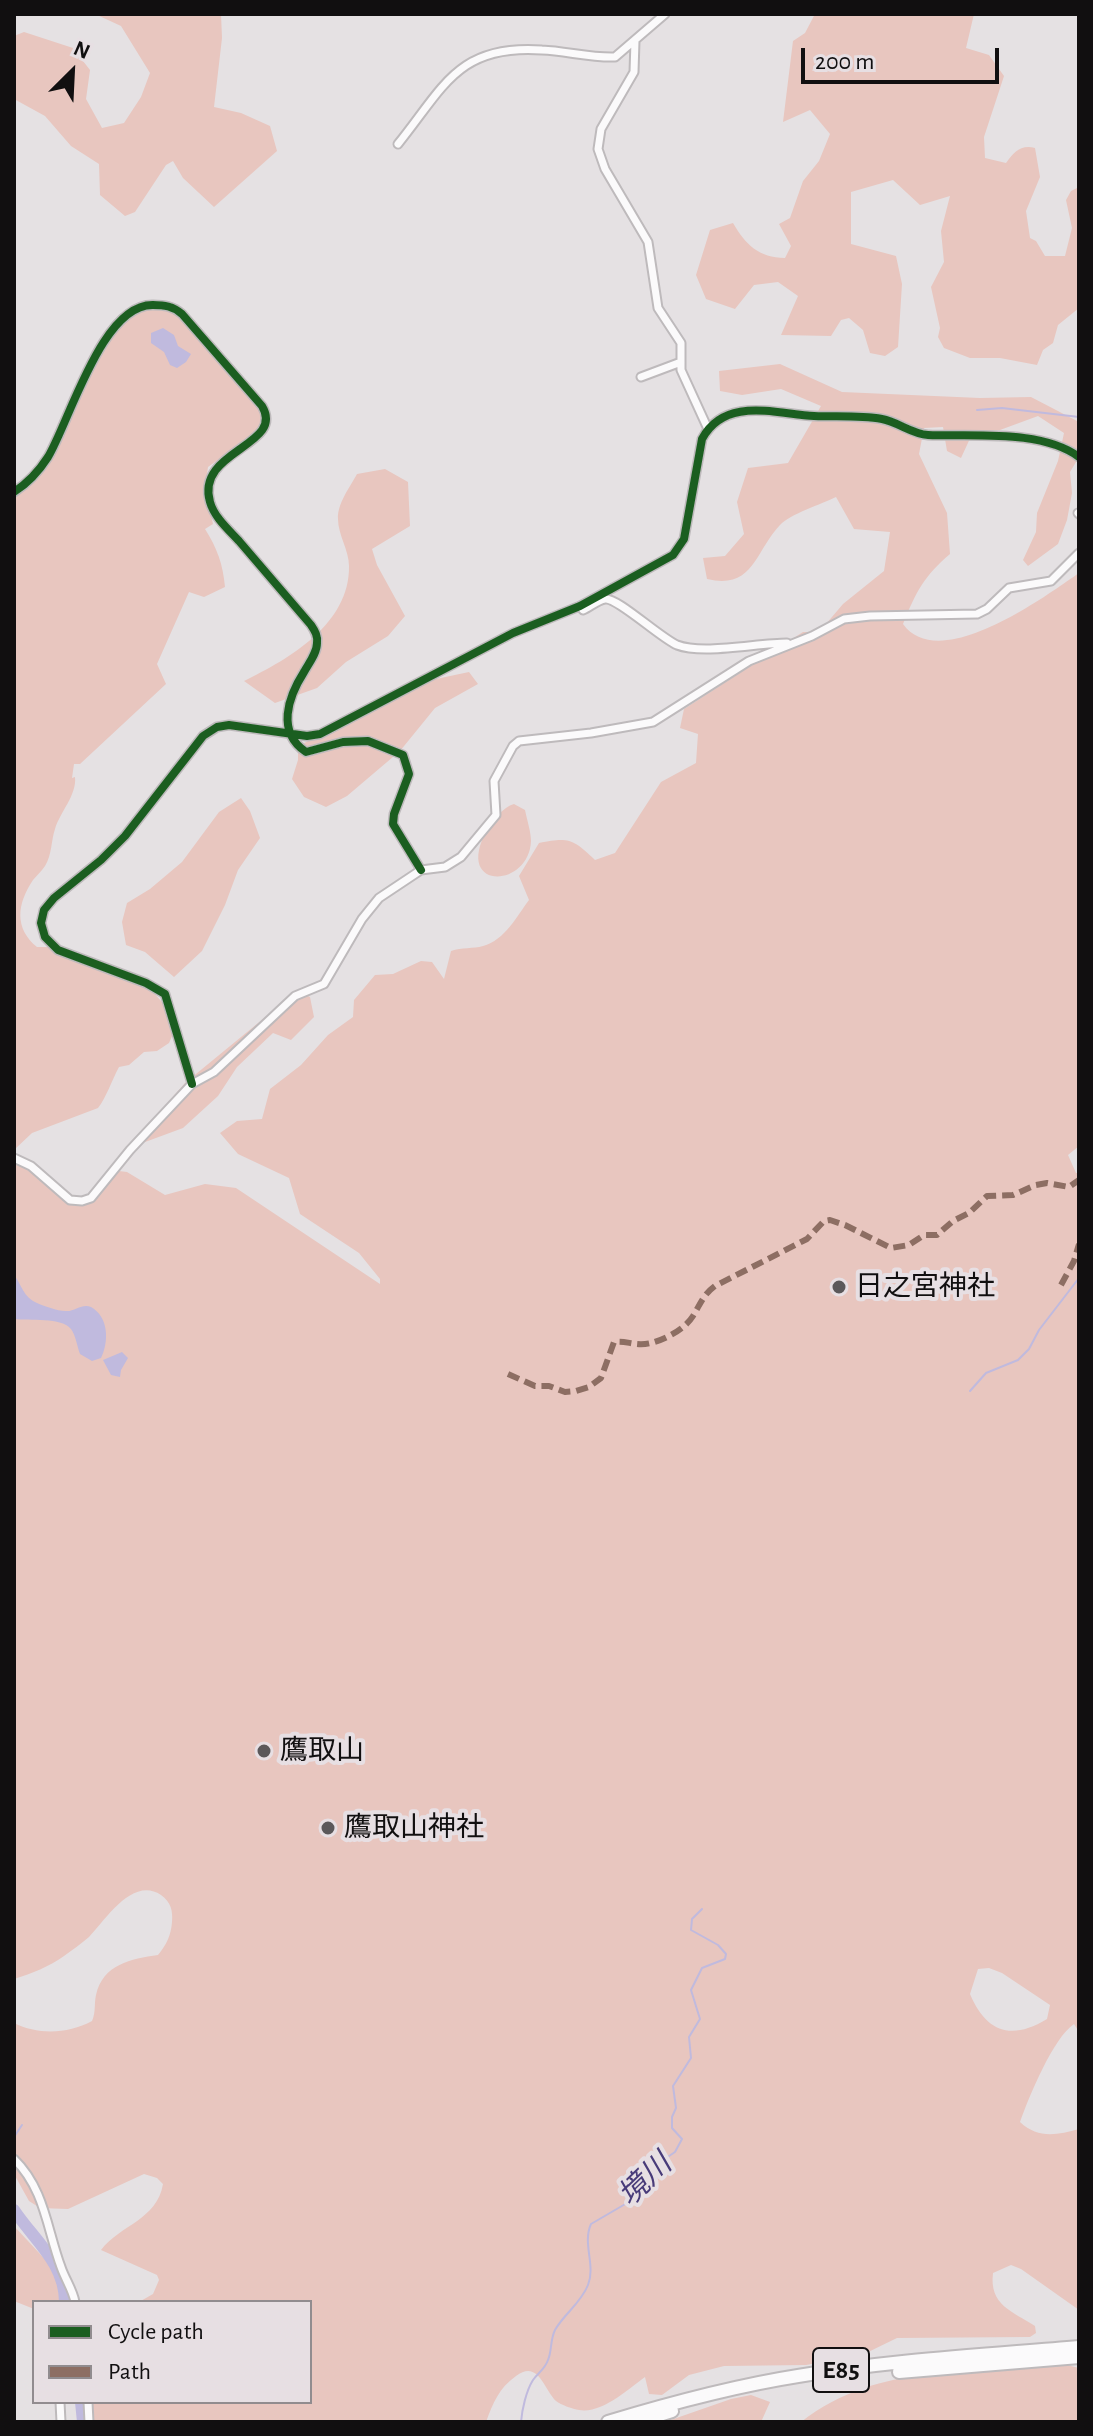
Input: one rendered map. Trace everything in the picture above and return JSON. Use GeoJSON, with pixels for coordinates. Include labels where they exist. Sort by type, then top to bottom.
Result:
{"type":"FeatureCollection","features":[{"type":"Feature","properties":{"kind":"highway","name":"E85"},"geometry":{"type":"LineString","coordinates":[[608,2422],[734,2388],[800,2375],[1079,2347]]}},
{"type":"Feature","properties":{"kind":"highway","name":"E85"},"geometry":{"type":"LineString","coordinates":[[637,2422],[736,2395],[801,2383],[1079,2357]]}},
{"type":"Feature","properties":{"kind":"street"},"geometry":{"type":"LineString","coordinates":[[398,144],[449,78],[488,52],[512,48],[615,57],[665,14]]}},
{"type":"Feature","properties":{"kind":"street"},"geometry":{"type":"LineString","coordinates":[[635,41],[634,72],[605,121],[598,138],[598,149],[605,169],[648,242],[656,302],[681,343],[683,378],[708,429]]}},
{"type":"Feature","properties":{"kind":"street"},"geometry":{"type":"LineString","coordinates":[[14,492],[35,475],[47,459],[85,376],[126,313],[140,306],[156,305],[170,306],[182,314],[267,415],[262,434],[217,466],[211,477],[209,498],[221,520],[317,634],[316,650],[300,677],[286,717],[291,734],[306,752],[343,742],[368,741],[403,755],[409,774],[393,824],[421,870]]}},
{"type":"Feature","properties":{"kind":"street"},"geometry":{"type":"LineString","coordinates":[[641,377],[681,362]]}},
{"type":"Feature","properties":{"kind":"street"},"geometry":{"type":"LineString","coordinates":[[192,1084],[165,994],[157,988],[65,954],[52,946],[41,923],[44,910],[54,898],[125,836],[203,736],[217,727],[229,725],[291,734],[320,734],[513,633],[580,606],[665,560],[678,551],[684,539],[700,443],[708,429],[725,416],[745,410],[874,418],[928,435],[1032,440],[1064,448],[1079,457]]}},
{"type":"Feature","properties":{"kind":"street"},"geometry":{"type":"LineString","coordinates":[[14,1158],[31,1166],[65,1197],[76,1202],[88,1200],[192,1084],[214,1072],[295,996],[324,984],[374,903],[421,870],[445,867],[461,857],[496,815],[494,781],[513,746],[519,741],[653,722],[749,661],[844,619],[977,614],[987,609],[1009,588],[1051,581],[1079,553]]}},
{"type":"Feature","properties":{"kind":"street"},"geometry":{"type":"LineString","coordinates":[[580,606],[583,610],[603,599],[612,599],[660,636],[696,650],[794,643]]}},
{"type":"Feature","properties":{"kind":"street"},"geometry":{"type":"LineString","coordinates":[[14,2159],[44,2207],[56,2253],[74,2300]]}},
{"type":"Feature","properties":{"kind":"shaded area"},"geometry":{"type":"Polygon","coordinates":[[[95,14],[221,14],[222,38],[214,107],[241,113],[270,126],[277,151],[214,207],[183,178],[173,161],[166,165],[135,212],[125,216],[100,195],[99,164],[71,146],[45,116],[14,99],[14,36],[24,32],[73,48],[90,70],[86,99],[102,128],[124,123],[141,97],[150,73],[121,26],[95,14]]]}},
{"type":"Feature","properties":{"kind":"shaded area"},"geometry":{"type":"Polygon","coordinates":[[[815,14],[974,14],[966,48],[989,55],[1004,76],[984,137],[985,158],[1006,163],[1022,148],[1035,148],[1040,177],[1026,211],[1030,238],[1036,241],[1045,256],[1065,256],[1072,228],[1066,200],[1071,191],[1079,187],[1079,308],[1058,325],[1053,343],[1043,350],[1037,365],[1000,358],[970,358],[944,348],[938,337],[940,328],[931,287],[944,262],[941,231],[950,196],[920,205],[893,180],[851,192],[851,244],[896,256],[902,284],[898,347],[885,356],[870,353],[863,330],[849,318],[841,320],[831,336],[781,335],[798,296],[778,282],[754,285],[735,309],[706,299],[696,275],[710,230],[733,223],[754,248],[776,257],[785,258],[791,246],[779,224],[790,218],[803,181],[819,161],[830,134],[810,110],[783,122],[793,41],[805,33],[815,14]]]}},
{"type":"Feature","properties":{"kind":"shaded area"},"geometry":{"type":"Polygon","coordinates":[[[144,308],[168,310],[184,320],[222,361],[264,417],[261,429],[208,467],[205,488],[213,524],[205,529],[219,556],[225,587],[204,597],[189,592],[157,664],[166,684],[80,764],[74,764],[73,790],[55,829],[47,862],[28,889],[20,915],[24,932],[37,947],[48,947],[147,985],[169,1010],[173,1034],[169,1043],[157,1051],[144,1052],[129,1065],[119,1067],[98,1108],[32,1133],[14,1150],[14,496],[34,481],[48,461],[118,328],[144,308]]]}},
{"type":"Feature","properties":{"kind":"shaded area"},"geometry":{"type":"Polygon","coordinates":[[[163,328],[174,335],[178,346],[191,354],[177,368],[170,365],[164,352],[151,343],[151,333],[163,328]]]}},
{"type":"Feature","properties":{"kind":"shaded area"},"geometry":{"type":"Polygon","coordinates":[[[780,364],[842,392],[1031,397],[1079,422],[1079,457],[1070,472],[1072,493],[1067,520],[1058,544],[1028,566],[1023,560],[1036,532],[1037,513],[1058,461],[1064,433],[1038,416],[1000,430],[973,432],[961,458],[947,451],[943,427],[924,428],[919,454],[947,513],[950,554],[922,585],[903,624],[919,637],[941,641],[965,636],[1017,613],[1079,573],[1079,1146],[1068,1155],[1076,1173],[1079,1173],[1079,2032],[1074,2024],[1058,2042],[1042,2069],[1020,2122],[1034,2131],[1048,2134],[1079,2129],[1079,2310],[1011,2265],[993,2273],[995,2293],[1004,2306],[1035,2326],[1036,2333],[1030,2337],[897,2338],[862,2355],[806,2365],[724,2366],[689,2375],[662,2395],[649,2394],[645,2377],[614,2400],[588,2410],[574,2409],[558,2402],[540,2378],[530,2371],[516,2376],[501,2391],[486,2422],[91,2422],[91,2404],[312,2404],[312,2300],[142,2300],[153,2294],[159,2280],[157,2275],[101,2250],[153,2206],[163,2184],[157,2178],[144,2174],[68,2209],[40,2208],[29,2201],[14,2174],[14,2023],[33,2030],[53,2031],[92,2021],[96,1995],[105,1976],[128,1961],[158,1955],[168,1939],[172,1918],[171,1907],[161,1895],[140,1891],[121,1902],[89,1937],[64,1956],[14,1979],[14,1157],[75,1206],[91,1202],[119,1171],[127,1172],[165,1195],[205,1184],[236,1188],[380,1284],[380,1279],[359,1253],[300,1214],[289,1178],[238,1154],[220,1133],[237,1121],[262,1119],[270,1089],[301,1065],[328,1035],[353,1017],[354,1000],[375,975],[393,974],[421,961],[432,962],[444,979],[451,951],[483,946],[498,939],[529,900],[519,876],[539,843],[570,841],[595,860],[615,853],[661,782],[696,763],[698,734],[680,728],[684,709],[803,632],[815,632],[843,604],[884,571],[890,532],[854,529],[836,497],[798,513],[780,525],[744,574],[723,581],[707,579],[703,558],[725,556],[744,534],[737,502],[748,468],[788,463],[821,406],[781,389],[742,395],[720,391],[719,371],[780,364]],[[989,1968],[978,1969],[970,1994],[984,2017],[1001,2029],[1011,2031],[1034,2026],[1047,2019],[1050,2005],[1002,1973],[989,1968]]]}},
{"type":"Feature","properties":{"kind":"shaded area"},"geometry":{"type":"Polygon","coordinates":[[[385,469],[408,482],[410,526],[372,549],[377,565],[405,616],[388,636],[346,662],[317,688],[275,703],[244,681],[280,662],[314,637],[328,622],[347,587],[349,566],[338,525],[338,513],[344,496],[357,474],[385,469]]]}},
{"type":"Feature","properties":{"kind":"shaded area"},"geometry":{"type":"Polygon","coordinates":[[[469,672],[478,684],[435,708],[400,751],[347,796],[326,807],[304,797],[292,779],[298,760],[298,746],[436,679],[469,672]]]}},
{"type":"Feature","properties":{"kind":"shaded area"},"geometry":{"type":"Polygon","coordinates":[[[241,798],[250,811],[260,838],[238,870],[202,951],[174,977],[145,952],[126,945],[122,922],[127,903],[150,889],[182,862],[219,812],[241,798]]]}},
{"type":"Feature","properties":{"kind":"shaded area"},"geometry":{"type":"Polygon","coordinates":[[[514,804],[525,810],[530,830],[527,857],[507,875],[485,873],[479,864],[479,850],[487,830],[502,811],[514,804]]]}},
{"type":"Feature","properties":{"kind":"shaded area"},"geometry":{"type":"Polygon","coordinates":[[[303,993],[310,997],[314,1017],[291,1040],[273,1033],[237,1067],[218,1096],[183,1128],[137,1145],[149,1124],[185,1083],[291,996],[303,993]]]}},
{"type":"Feature","properties":{"kind":"shaded area"},"geometry":{"type":"Polygon","coordinates":[[[14,1275],[26,1294],[37,1303],[60,1311],[85,1306],[97,1311],[106,1330],[101,1358],[92,1361],[80,1354],[67,1325],[14,1319],[14,1275]]]}},
{"type":"Feature","properties":{"kind":"shaded area"},"geometry":{"type":"Polygon","coordinates":[[[122,1352],[128,1358],[120,1377],[111,1375],[103,1360],[122,1352]]]}},
{"type":"Feature","properties":{"kind":"shaded area"},"geometry":{"type":"Polygon","coordinates":[[[14,2226],[55,2270],[71,2300],[32,2300],[32,2308],[14,2301],[14,2226]]]}},
{"type":"Feature","properties":{"kind":"shaded area"},"geometry":{"type":"Polygon","coordinates":[[[1067,2365],[1079,2368],[1079,2422],[801,2422],[832,2402],[863,2388],[895,2380],[928,2374],[1067,2365]]]}},
{"type":"Feature","properties":{"kind":"shaded area"},"geometry":{"type":"Polygon","coordinates":[[[751,2395],[770,2402],[761,2422],[665,2422],[731,2399],[751,2395]]]}},
{"type":"Feature","properties":{"kind":"waterway"},"geometry":{"type":"LineString","coordinates":[[977,410],[1002,408],[1079,417]]}},
{"type":"Feature","properties":{"kind":"waterway"},"geometry":{"type":"LineString","coordinates":[[970,1391],[986,1373],[1018,1360],[1029,1349],[1039,1330],[1079,1278]]}},
{"type":"Feature","properties":{"kind":"waterway","name":"境川"},"geometry":{"type":"LineString","coordinates":[[521,2422],[528,2390],[547,2363],[555,2330],[588,2285],[591,2224],[627,2203],[641,2175],[675,2152],[682,2139],[672,2128],[676,2108],[673,2086],[691,2058],[689,2037],[700,2019],[691,1990],[702,1968],[725,1959],[726,1954],[718,1945],[691,1930],[692,1919],[702,1909]]}},
{"type":"Feature","properties":{"kind":"waterway"},"geometry":{"type":"LineString","coordinates":[[14,2137],[22,2125]]}},
{"type":"Feature","properties":{"kind":"waterway"},"geometry":{"type":"LineString","coordinates":[[14,2210],[54,2264],[64,2288],[65,2300]]}},
{"type":"Feature","properties":{"kind":"waterway"},"geometry":{"type":"LineString","coordinates":[[81,2404],[83,2422]]}},
{"type":"Feature","properties":{"kind":"marked path"},"geometry":{"type":"LineString","coordinates":[[508,1374],[535,1386],[549,1386],[565,1392],[589,1387],[601,1378],[614,1342],[645,1344],[675,1333],[690,1321],[715,1286],[807,1239],[824,1221],[845,1225],[891,1248],[909,1245],[924,1235],[937,1235],[987,1196],[1013,1195],[1047,1183],[1069,1187],[1079,1180]]}},
{"type":"Feature","properties":{"kind":"marked path"},"geometry":{"type":"LineString","coordinates":[[1061,1285],[1079,1244]]}},
{"type":"Feature","properties":{"kind":"cycle path"},"geometry":{"type":"LineString","coordinates":[[14,492],[33,476],[48,457],[90,367],[118,323],[135,310],[153,305],[168,306],[182,314],[262,406],[266,419],[262,431],[215,471],[209,485],[210,502],[222,523],[316,634],[316,650],[290,703],[288,724],[291,735],[306,752],[343,742],[368,741],[403,755],[409,774],[393,824],[421,870]]}},
{"type":"Feature","properties":{"kind":"cycle path"},"geometry":{"type":"LineString","coordinates":[[192,1084],[165,994],[146,983],[58,950],[45,937],[41,923],[44,910],[54,898],[125,836],[203,736],[217,727],[229,725],[307,736],[320,734],[513,633],[580,606],[673,555],[684,539],[702,439],[712,426],[738,412],[873,418],[928,435],[1026,438],[1063,448],[1079,457]]}},
{"type":"Feature","properties":{"kind":"place","name":"日之宮神社"},"geometry":{"type":"Point","coordinates":[839,1287]}},
{"type":"Feature","properties":{"kind":"place","name":"鷹取山"},"geometry":{"type":"Point","coordinates":[264,1751]}},
{"type":"Feature","properties":{"kind":"place","name":"鷹取山神社"},"geometry":{"type":"Point","coordinates":[328,1828]}}]}
